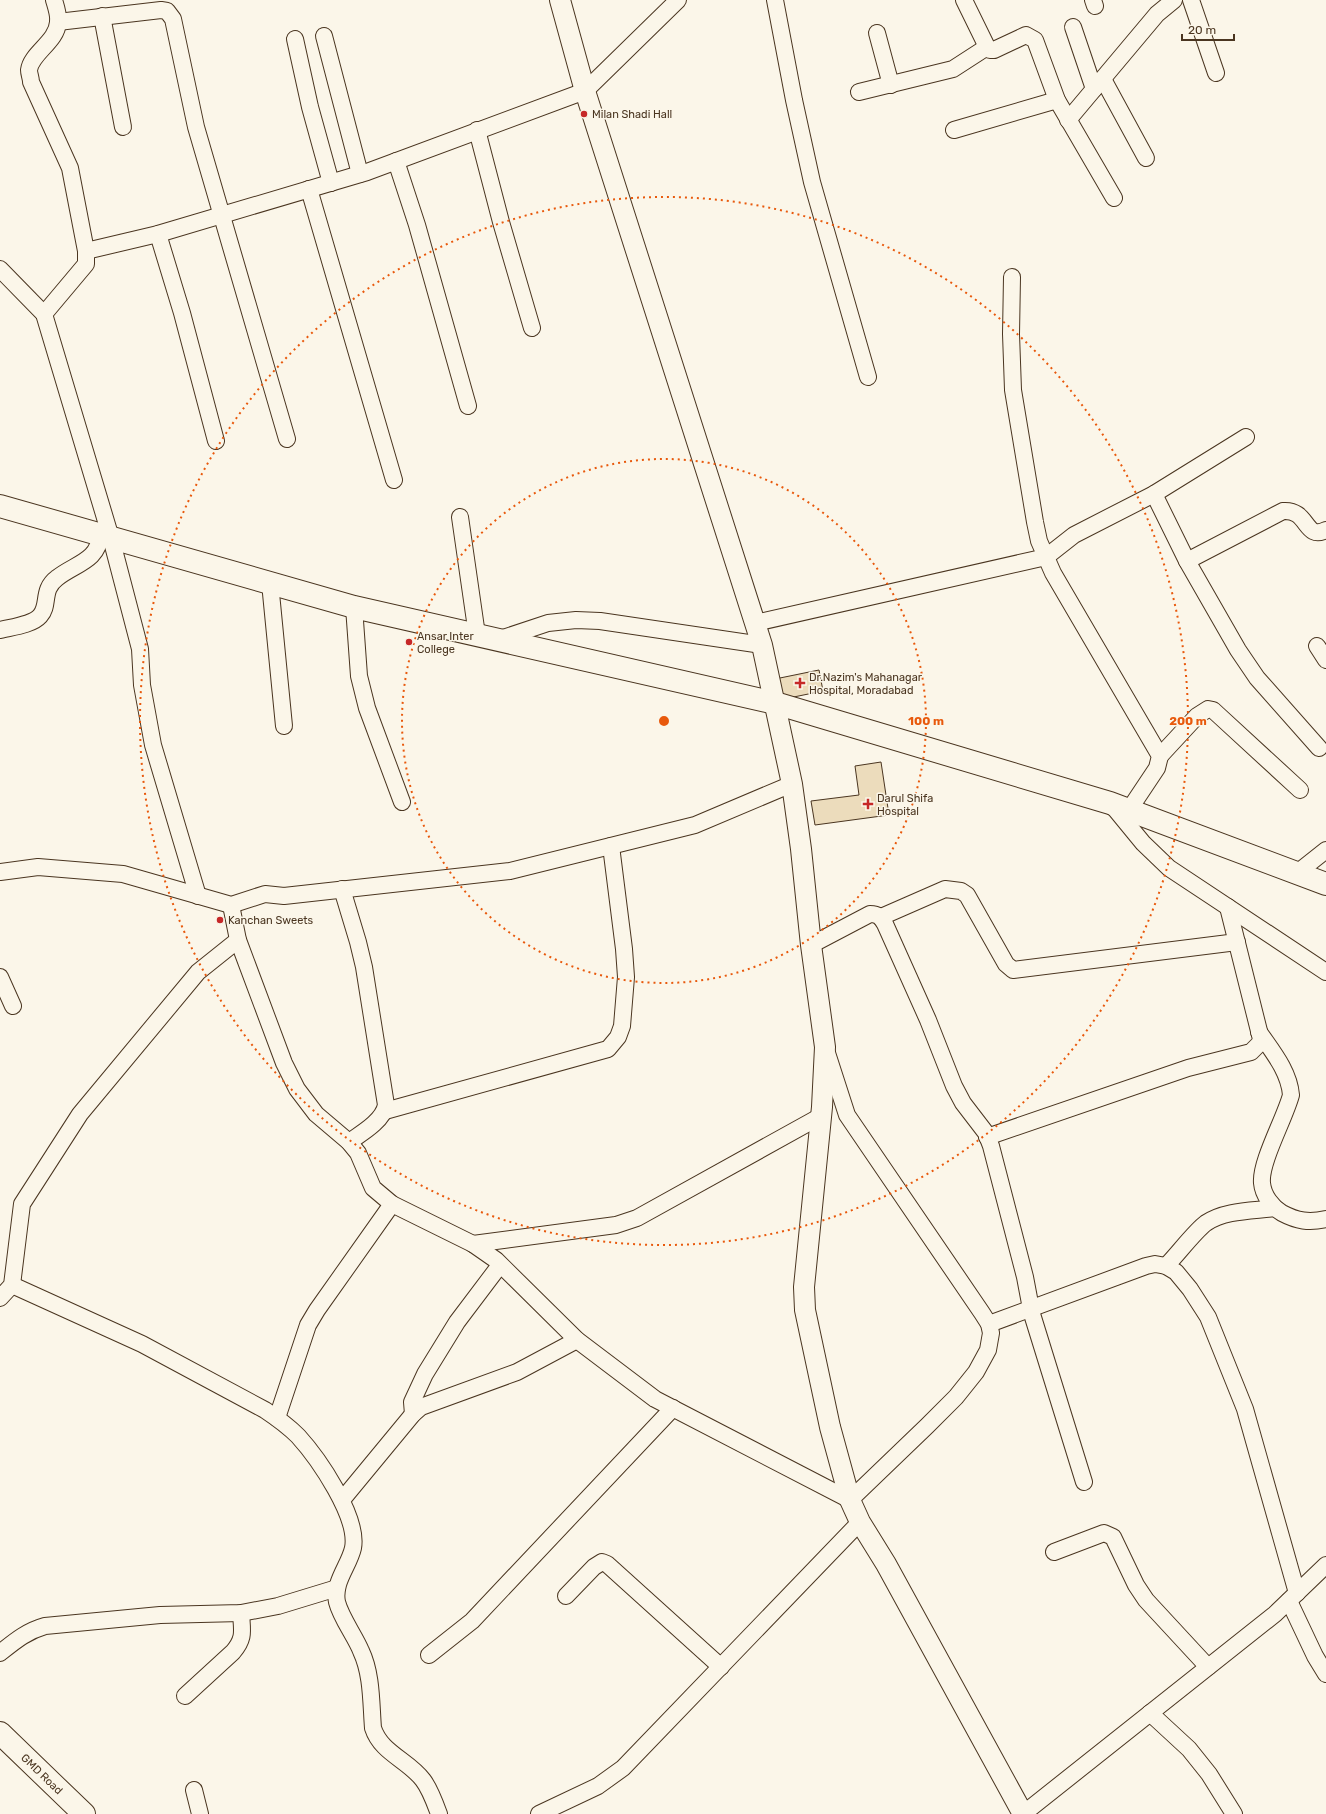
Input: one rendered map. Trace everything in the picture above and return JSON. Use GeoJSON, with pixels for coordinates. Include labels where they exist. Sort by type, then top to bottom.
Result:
{"type":"FeatureCollection","features":[{"type":"Feature","properties":{"kind":"main road"},"geometry":{"type":"LineString","coordinates":[[0,506],[354,607],[775,703],[1119,806],[1326,884]]}},
{"type":"Feature","properties":{"kind":"main road","name":"GMD Road"},"geometry":{"type":"LineString","coordinates":[[0,1733],[84,1814]]}},
{"type":"Feature","properties":{"kind":"street"},"geometry":{"type":"LineString","coordinates":[[44,314],[86,264],[86,251],[70,168],[31,82],[29,71],[30,64],[53,37],[58,22],[54,0]]}},
{"type":"Feature","properties":{"kind":"street"},"geometry":{"type":"LineString","coordinates":[[560,0],[585,91],[762,645],[792,784],[825,1047],[847,1115],[989,1324],[991,1333],[988,1350],[976,1372],[956,1397],[850,1500]]}},
{"type":"Feature","properties":{"kind":"street"},"geometry":{"type":"LineString","coordinates":[[86,251],[158,234],[360,174],[585,91],[678,0]]}},
{"type":"Feature","properties":{"kind":"street"},"geometry":{"type":"LineString","coordinates":[[775,0],[794,100],[812,182],[868,377]]}},
{"type":"Feature","properties":{"kind":"street"},"geometry":{"type":"LineString","coordinates":[[964,0],[987,47],[990,50],[994,50],[1026,35],[1035,40],[1057,100],[1114,198]]}},
{"type":"Feature","properties":{"kind":"street"},"geometry":{"type":"LineString","coordinates":[[1068,120],[1157,14],[1174,0]]}},
{"type":"Feature","properties":{"kind":"street"},"geometry":{"type":"LineString","coordinates":[[1190,0],[1216,73]]}},
{"type":"Feature","properties":{"kind":"street"},"geometry":{"type":"LineString","coordinates":[[58,22],[161,10],[166,11],[173,19],[192,112],[287,439]]}},
{"type":"Feature","properties":{"kind":"street"},"geometry":{"type":"LineString","coordinates":[[102,16],[123,127]]}},
{"type":"Feature","properties":{"kind":"street"},"geometry":{"type":"LineString","coordinates":[[1073,27],[1098,84],[1146,158]]}},
{"type":"Feature","properties":{"kind":"street"},"geometry":{"type":"LineString","coordinates":[[877,33],[891,85]]}},
{"type":"Feature","properties":{"kind":"street"},"geometry":{"type":"LineString","coordinates":[[324,36],[360,174]]}},
{"type":"Feature","properties":{"kind":"street"},"geometry":{"type":"LineString","coordinates":[[295,39],[310,107],[331,183]]}},
{"type":"Feature","properties":{"kind":"street"},"geometry":{"type":"LineString","coordinates":[[858,92],[952,69],[987,47]]}},
{"type":"Feature","properties":{"kind":"street"},"geometry":{"type":"LineString","coordinates":[[954,130],[1057,100]]}},
{"type":"Feature","properties":{"kind":"street"},"geometry":{"type":"LineString","coordinates":[[477,130],[501,222],[532,328]]}},
{"type":"Feature","properties":{"kind":"street"},"geometry":{"type":"LineString","coordinates":[[396,161],[417,225],[468,406]]}},
{"type":"Feature","properties":{"kind":"street"},"geometry":{"type":"LineString","coordinates":[[309,189],[394,480]]}},
{"type":"Feature","properties":{"kind":"street"},"geometry":{"type":"LineString","coordinates":[[158,234],[182,313],[216,441]]}},
{"type":"Feature","properties":{"kind":"street"},"geometry":{"type":"LineString","coordinates":[[0,269],[44,314],[106,536],[140,649],[142,686],[154,745],[198,896]]}},
{"type":"Feature","properties":{"kind":"street"},"geometry":{"type":"LineString","coordinates":[[1012,277],[1011,334],[1013,390],[1035,522],[1046,557],[1053,573],[1160,756]]}},
{"type":"Feature","properties":{"kind":"street"},"geometry":{"type":"LineString","coordinates":[[755,623],[1046,557],[1074,535],[1154,494],[1246,437]]}},
{"type":"Feature","properties":{"kind":"street"},"geometry":{"type":"LineString","coordinates":[[1154,494],[1187,561],[1238,650],[1257,678],[1319,748]]}},
{"type":"Feature","properties":{"kind":"street"},"geometry":{"type":"LineString","coordinates":[[1187,561],[1283,511],[1295,511],[1300,515],[1310,530],[1314,532],[1326,530]]}},
{"type":"Feature","properties":{"kind":"street"},"geometry":{"type":"LineString","coordinates":[[460,517],[487,637],[548,623],[576,620],[600,621],[762,645]]}},
{"type":"Feature","properties":{"kind":"street"},"geometry":{"type":"LineString","coordinates":[[0,630],[30,622],[40,616],[45,608],[45,596],[49,586],[57,578],[94,554],[106,536]]}},
{"type":"Feature","properties":{"kind":"street"},"geometry":{"type":"LineString","coordinates":[[270,583],[284,726]]}},
{"type":"Feature","properties":{"kind":"street"},"geometry":{"type":"LineString","coordinates":[[354,607],[356,652],[359,676],[365,702],[402,802]]}},
{"type":"Feature","properties":{"kind":"street"},"geometry":{"type":"LineString","coordinates":[[1300,790],[1213,710],[1208,709],[1197,716],[1160,756],[1157,768],[1119,806],[1143,843],[1169,868],[1326,972]]}},
{"type":"Feature","properties":{"kind":"street"},"geometry":{"type":"LineString","coordinates":[[0,872],[38,867],[123,874],[231,906],[265,894],[284,896],[510,871],[695,825],[792,784]]}},
{"type":"Feature","properties":{"kind":"street"},"geometry":{"type":"LineString","coordinates":[[385,1111],[608,1049],[614,1044],[622,1026],[626,977],[611,846]]}},
{"type":"Feature","properties":{"kind":"street"},"geometry":{"type":"LineString","coordinates":[[1296,873],[1326,850]]}},
{"type":"Feature","properties":{"kind":"street"},"geometry":{"type":"LineString","coordinates":[[342,889],[364,967],[386,1097],[385,1111],[380,1118],[349,1142]]}},
{"type":"Feature","properties":{"kind":"street"},"geometry":{"type":"LineString","coordinates":[[881,917],[945,889],[961,891],[967,895],[1006,964],[1013,970],[1237,942]]}},
{"type":"Feature","properties":{"kind":"street"},"geometry":{"type":"LineString","coordinates":[[231,906],[238,940],[284,1063],[297,1089],[316,1114],[349,1142],[358,1153],[373,1188],[392,1204],[473,1244],[496,1260],[577,1340],[655,1399],[850,1500]]}},
{"type":"Feature","properties":{"kind":"street"},"geometry":{"type":"LineString","coordinates":[[987,1137],[1188,1068],[1251,1052],[1259,1044],[1261,1039],[1228,907]]}},
{"type":"Feature","properties":{"kind":"street"},"geometry":{"type":"LineString","coordinates":[[811,944],[870,914],[876,914],[881,917],[928,1020],[954,1086],[963,1103],[987,1137],[991,1146],[1025,1277],[1031,1309],[1084,1482]]}},
{"type":"Feature","properties":{"kind":"street"},"geometry":{"type":"LineString","coordinates":[[0,1298],[12,1285],[22,1204],[80,1114],[198,972],[238,940]]}},
{"type":"Feature","properties":{"kind":"street"},"geometry":{"type":"LineString","coordinates":[[0,977],[13,1006]]}},
{"type":"Feature","properties":{"kind":"street"},"geometry":{"type":"LineString","coordinates":[[1259,1032],[1284,1071],[1290,1085],[1291,1095],[1266,1162],[1262,1183],[1266,1198],[1275,1208],[1293,1219],[1305,1222],[1326,1219]]}},
{"type":"Feature","properties":{"kind":"street"},"geometry":{"type":"LineString","coordinates":[[825,1047],[821,1116],[804,1287],[805,1310],[830,1427],[850,1500],[860,1522],[886,1564],[1023,1814],[1275,1614],[1326,1565]]}},
{"type":"Feature","properties":{"kind":"street"},"geometry":{"type":"LineString","coordinates":[[473,1244],[616,1225],[637,1218],[821,1116]]}},
{"type":"Feature","properties":{"kind":"street"},"geometry":{"type":"LineString","coordinates":[[277,1418],[308,1325],[392,1204]]}},
{"type":"Feature","properties":{"kind":"street"},"geometry":{"type":"LineString","coordinates":[[1166,1266],[1205,1224],[1214,1219],[1223,1215],[1275,1208]]}},
{"type":"Feature","properties":{"kind":"street"},"geometry":{"type":"LineString","coordinates":[[989,1324],[1146,1266],[1155,1264],[1166,1266],[1176,1272],[1190,1289],[1208,1317],[1245,1408],[1293,1597],[1315,1656],[1326,1674]]}},
{"type":"Feature","properties":{"kind":"street"},"geometry":{"type":"LineString","coordinates":[[413,1414],[412,1402],[425,1374],[457,1322],[500,1265]]}},
{"type":"Feature","properties":{"kind":"street"},"geometry":{"type":"LineString","coordinates":[[12,1285],[142,1344],[277,1418],[298,1436],[314,1456],[342,1500],[354,1539],[353,1548],[337,1588],[338,1604],[362,1652],[366,1665],[376,1738],[388,1751],[412,1769],[423,1780],[439,1814]]}},
{"type":"Feature","properties":{"kind":"street"},"geometry":{"type":"LineString","coordinates":[[342,1500],[413,1414],[421,1408],[517,1372],[577,1340]]}},
{"type":"Feature","properties":{"kind":"street"},"geometry":{"type":"LineString","coordinates":[[429,1655],[472,1621],[673,1408]]}},
{"type":"Feature","properties":{"kind":"street"},"geometry":{"type":"LineString","coordinates":[[539,1814],[598,1786],[623,1768],[860,1522]]}},
{"type":"Feature","properties":{"kind":"street"},"geometry":{"type":"LineString","coordinates":[[1054,1552],[1104,1533],[1113,1536],[1136,1585],[1146,1600],[1208,1667]]}},
{"type":"Feature","properties":{"kind":"street"},"geometry":{"type":"LineString","coordinates":[[566,1596],[594,1567],[602,1562],[607,1564],[721,1667]]}},
{"type":"Feature","properties":{"kind":"street"},"geometry":{"type":"LineString","coordinates":[[0,1653],[22,1635],[45,1626],[160,1615],[241,1613],[278,1606],[337,1588]]}},
{"type":"Feature","properties":{"kind":"street"},"geometry":{"type":"LineString","coordinates":[[184,1696],[240,1644],[242,1633],[241,1613]]}},
{"type":"Feature","properties":{"kind":"street"},"geometry":{"type":"LineString","coordinates":[[1150,1713],[1189,1749],[1209,1774],[1234,1814]]}},
{"type":"Feature","properties":{"kind":"street"},"geometry":{"type":"LineString","coordinates":[[194,1790],[200,1814]]}},
{"type":"Feature","properties":{"kind":"building"},"geometry":{"type":"Polygon","coordinates":[[[819,670],[823,691],[779,700],[775,679],[819,670]]]}},
{"type":"Feature","properties":{"kind":"building"},"geometry":{"type":"Polygon","coordinates":[[[881,762],[889,815],[815,825],[811,801],[859,795],[855,766],[881,762]]]}},
{"type":"Feature","properties":{"kind":"place","name":"Milan Shadi Hall"},"geometry":{"type":"Point","coordinates":[584,114]}},
{"type":"Feature","properties":{"kind":"place","name":"Ansar Inter College"},"geometry":{"type":"Point","coordinates":[409,642]}},
{"type":"Feature","properties":{"kind":"place","name":"Dr.Nazim's Mahanagar Hospital, Moradabad"},"geometry":{"type":"Point","coordinates":[800,683]}},
{"type":"Feature","properties":{"kind":"place","name":"Darul Shifa Hospital"},"geometry":{"type":"Point","coordinates":[868,804]}},
{"type":"Feature","properties":{"kind":"place","name":"Kanchan Sweets"},"geometry":{"type":"Point","coordinates":[220,920]}}]}
